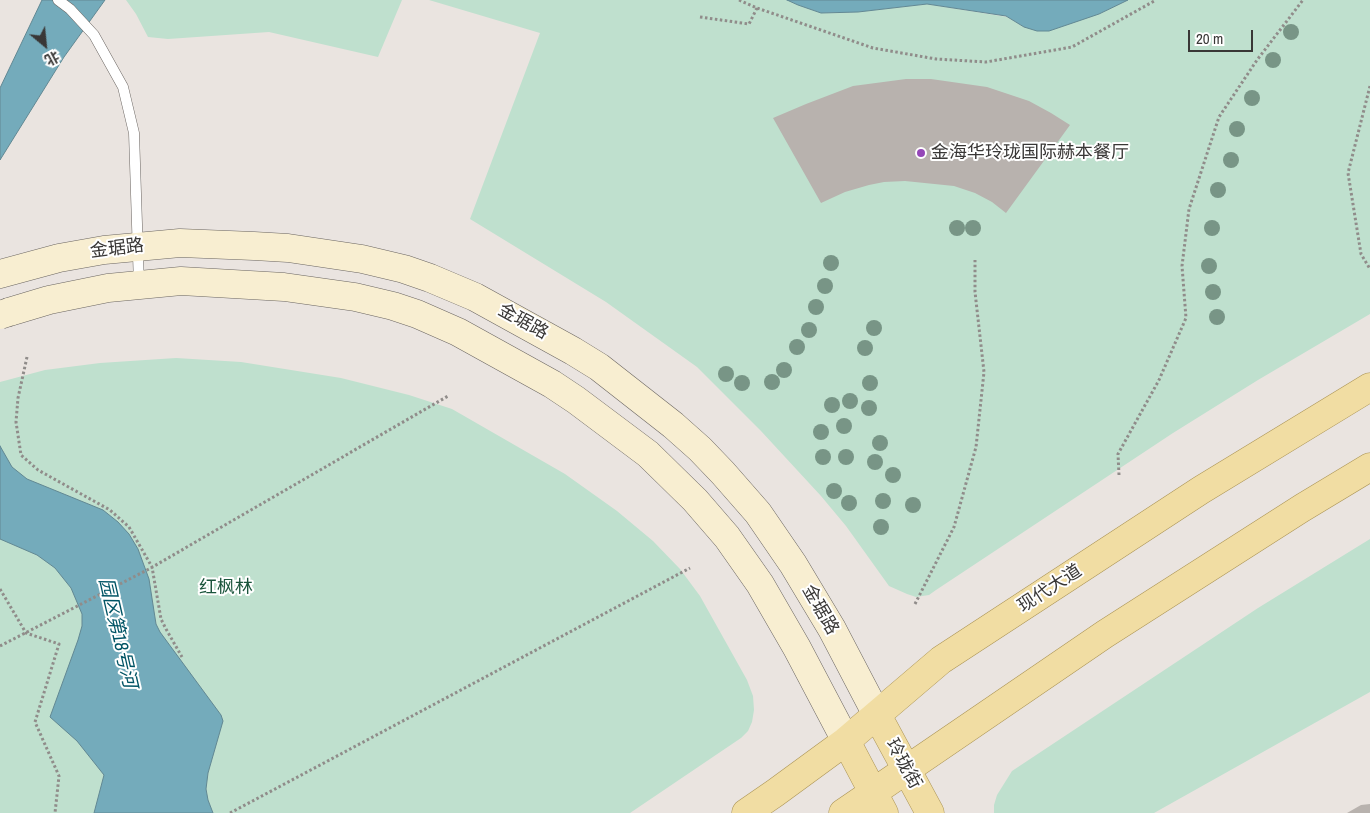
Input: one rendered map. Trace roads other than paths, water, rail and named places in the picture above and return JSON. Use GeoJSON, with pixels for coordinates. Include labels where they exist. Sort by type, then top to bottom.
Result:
{"type":"FeatureCollection","features":[{"type":"Feature","properties":{"kind":"main road","name":"金琚路"},"geometry":{"type":"LineString","coordinates":[[0,274],[59,258],[137,246],[180,243],[288,248],[362,259],[404,268],[475,297],[573,351],[628,389],[700,449],[746,498],[779,542],[814,599],[876,715]]}},
{"type":"Feature","properties":{"kind":"main road"},"geometry":{"type":"LineString","coordinates":[[4,314],[66,296],[108,288],[181,280],[276,286],[355,297],[417,314],[458,332],[552,384],[604,420],[648,454],[673,477],[716,524],[747,565],[781,619],[878,803]]}},
{"type":"Feature","properties":{"kind":"main road","name":"现代大道"},"geometry":{"type":"LineString","coordinates":[[746,813],[846,741],[941,660],[1201,490],[1370,387]]}},
{"type":"Feature","properties":{"kind":"main road"},"geometry":{"type":"LineString","coordinates":[[843,813],[878,803],[906,770],[1105,634],[1302,508],[1370,467]]}},
{"type":"Feature","properties":{"kind":"main road","name":"玲珑街"},"geometry":{"type":"LineString","coordinates":[[876,715],[930,813]]}},
{"type":"Feature","properties":{"kind":"lane"},"geometry":{"type":"LineString","coordinates":[[58,0],[70,9],[94,35],[123,88],[134,133],[139,285]]}},
{"type":"Feature","properties":{"kind":"water"},"geometry":{"type":"Polygon","coordinates":[[[42,0],[105,0],[64,57],[0,160],[0,88],[42,0]]]}},
{"type":"Feature","properties":{"kind":"water"},"geometry":{"type":"Polygon","coordinates":[[[787,0],[1128,0],[1099,14],[1049,31],[1037,31],[1024,27],[1006,16],[927,4],[858,12],[821,13],[787,0]]]}},
{"type":"Feature","properties":{"kind":"water","name":"园区第18号河"},"geometry":{"type":"Polygon","coordinates":[[[0,446],[12,467],[27,479],[103,510],[129,534],[138,549],[149,579],[156,624],[221,715],[223,721],[208,773],[206,789],[213,813],[94,813],[104,775],[77,741],[50,717],[78,640],[82,626],[82,614],[71,588],[55,568],[37,555],[0,539],[0,446]]]}},
{"type":"Feature","properties":{"kind":"place","name":"金海华玲珑国际赫本餐厅"},"geometry":{"type":"Point","coordinates":[921,153]}},
{"type":"Feature","properties":{"kind":"park label","name":"红枫林"},"geometry":{"type":"Point","coordinates":[226,588]}}]}
